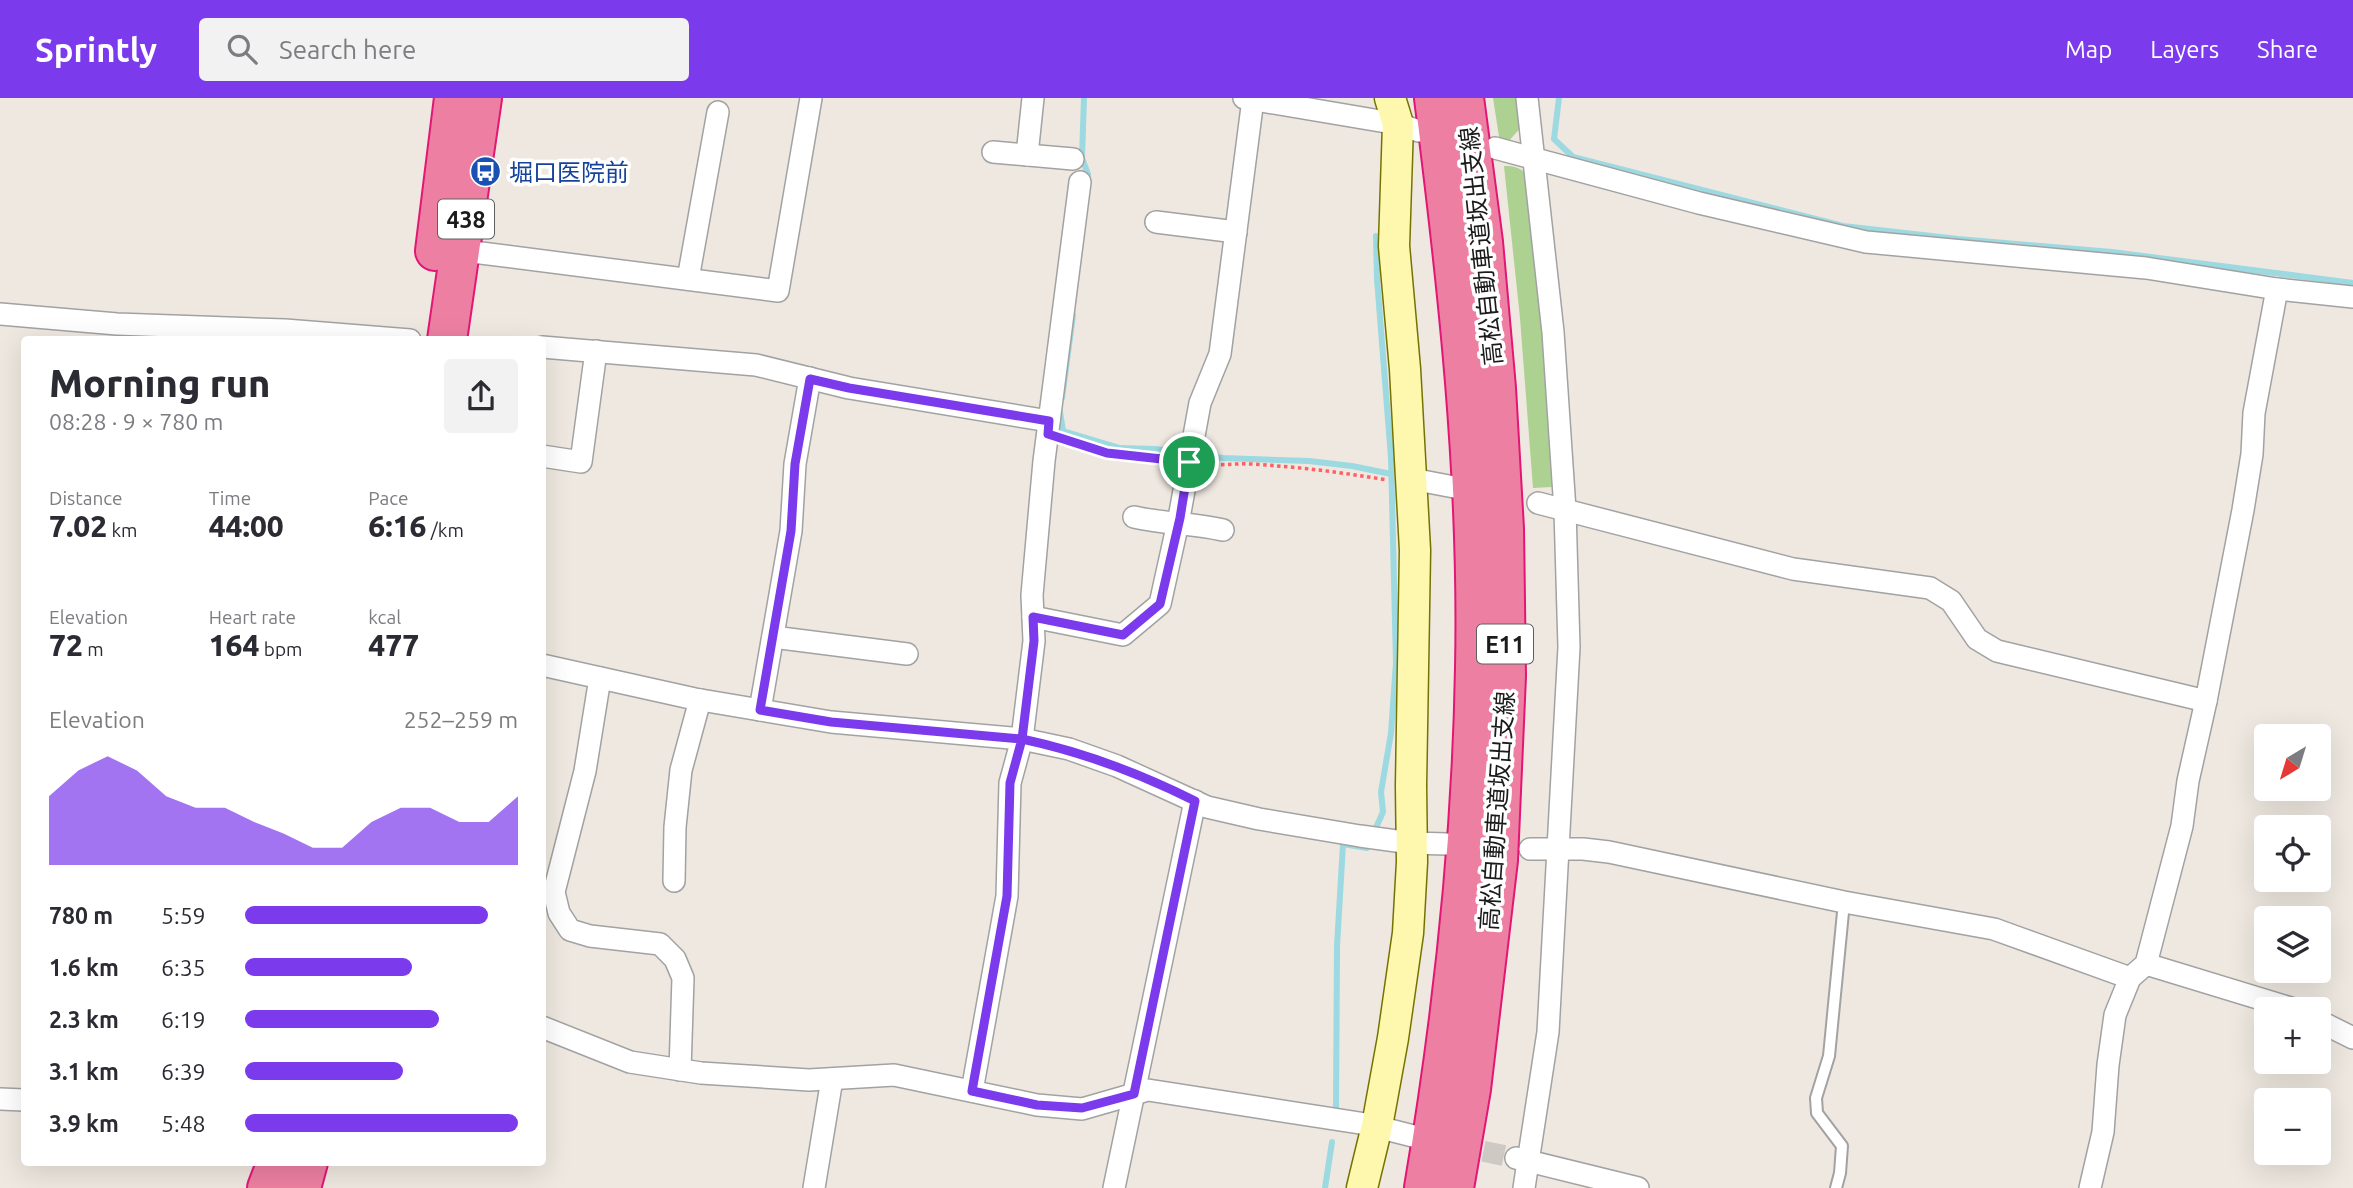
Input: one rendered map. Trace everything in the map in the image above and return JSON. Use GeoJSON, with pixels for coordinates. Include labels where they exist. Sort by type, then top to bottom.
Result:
{"type":"FeatureCollection","features":[{"type":"Feature","properties":{"kind":"highway","name":"438"},"geometry":{"type":"LineString","coordinates":[[447,336],[454,98]]}},
{"type":"Feature","properties":{"kind":"highway","name":"438"},"geometry":{"type":"LineString","coordinates":[[425,336],[448,252],[482,98]]}},
{"type":"Feature","properties":{"kind":"highway","name":"高松自動車道坂出支線"},"geometry":{"type":"LineString","coordinates":[[1454,1188],[1514,854],[1506,676],[1504,529],[1492,335],[1464,98]]}},
{"type":"Feature","properties":{"kind":"highway","name":"高松自動車道坂出支線"},"geometry":{"type":"LineString","coordinates":[[1410,113],[1452,244],[1466,395],[1474,530],[1475,668],[1467,859],[1443,1073],[1424,1188]]}},
{"type":"Feature","properties":{"kind":"highway"},"geometry":{"type":"LineString","coordinates":[[1479,1188],[1514,854]]}},
{"type":"Feature","properties":{"kind":"highway"},"geometry":{"type":"LineString","coordinates":[[268,1188],[276,1166]]}},
{"type":"Feature","properties":{"kind":"highway"},"geometry":{"type":"LineString","coordinates":[[301,1188],[307,1166]]}},
{"type":"Feature","properties":{"kind":"street"},"geometry":{"type":"LineString","coordinates":[[448,252],[778,291],[811,98]]}},
{"type":"Feature","properties":{"kind":"street"},"geometry":{"type":"LineString","coordinates":[[1027,155],[1033,98]]}},
{"type":"Feature","properties":{"kind":"street"},"geometry":{"type":"LineString","coordinates":[[1524,1188],[1522,1159],[1548,1032],[1569,647],[1565,510],[1553,332],[1527,98]]}},
{"type":"Feature","properties":{"kind":"street"},"geometry":{"type":"LineString","coordinates":[[1033,617],[1123,635],[1160,604],[1200,403],[1220,354],[1236,232],[1249,99],[1410,113],[1394,246],[1405,369],[1400,480],[1416,618],[1412,862],[1408,933],[1393,1038],[1377,1126],[1362,1188]]}},
{"type":"Feature","properties":{"kind":"street"},"geometry":{"type":"LineString","coordinates":[[688,279],[718,112]]}},
{"type":"Feature","properties":{"kind":"street"},"geometry":{"type":"LineString","coordinates":[[1495,148],[1699,203],[1866,242],[2146,268],[2277,289],[2353,297]]}},
{"type":"Feature","properties":{"kind":"street"},"geometry":{"type":"LineString","coordinates":[[993,152],[1073,159]]}},
{"type":"Feature","properties":{"kind":"street"},"geometry":{"type":"LineString","coordinates":[[972,1091],[1007,896],[1010,783],[1022,739],[1034,641],[1032,595],[1049,428],[1080,182]]}},
{"type":"Feature","properties":{"kind":"street"},"geometry":{"type":"LineString","coordinates":[[1156,222],[1236,232]]}},
{"type":"Feature","properties":{"kind":"street"},"geometry":{"type":"LineString","coordinates":[[2090,1188],[2103,1132],[2115,1015],[2138,971],[2182,826],[2188,781],[2244,509],[2252,454],[2254,413],[2277,289]]}},
{"type":"Feature","properties":{"kind":"street"},"geometry":{"type":"LineString","coordinates":[[0,314],[117,324],[285,330],[360,336]]}},
{"type":"Feature","properties":{"kind":"street"},"geometry":{"type":"LineString","coordinates":[[546,347],[756,365],[849,388],[1049,428]]}},
{"type":"Feature","properties":{"kind":"street"},"geometry":{"type":"LineString","coordinates":[[546,457],[580,462],[596,351]]}},
{"type":"Feature","properties":{"kind":"street"},"geometry":{"type":"LineString","coordinates":[[760,710],[791,531],[795,464],[810,379]]}},
{"type":"Feature","properties":{"kind":"street"},"geometry":{"type":"LineString","coordinates":[[1400,480],[1454,487]]}},
{"type":"Feature","properties":{"kind":"street"},"geometry":{"type":"LineString","coordinates":[[1538,503],[1793,569],[1930,588],[1951,601],[1977,639],[1997,651],[2206,701]]}},
{"type":"Feature","properties":{"kind":"street"},"geometry":{"type":"LineString","coordinates":[[1134,517],[1223,530]]}},
{"type":"Feature","properties":{"kind":"street"},"geometry":{"type":"LineString","coordinates":[[773,636],[907,654]]}},
{"type":"Feature","properties":{"kind":"street"},"geometry":{"type":"LineString","coordinates":[[546,666],[700,700],[831,722],[1022,739],[1069,749],[1117,766],[1207,807],[1259,819],[1411,843],[1447,844]]}},
{"type":"Feature","properties":{"kind":"street"},"geometry":{"type":"LineString","coordinates":[[600,678],[585,771],[553,851],[554,892],[559,913],[570,930],[590,936],[660,944],[676,959],[683,978],[680,1070]]}},
{"type":"Feature","properties":{"kind":"street"},"geometry":{"type":"LineString","coordinates":[[674,881],[675,827],[681,770],[700,700]]}},
{"type":"Feature","properties":{"kind":"street"},"geometry":{"type":"LineString","coordinates":[[1114,1188],[1195,801]]}},
{"type":"Feature","properties":{"kind":"street"},"geometry":{"type":"LineString","coordinates":[[1514,854],[1557,849],[1609,852],[1843,902],[1994,929],[2138,971],[2254,999]]}},
{"type":"Feature","properties":{"kind":"street"},"geometry":{"type":"LineString","coordinates":[[2331,1027],[2353,1038]]}},
{"type":"Feature","properties":{"kind":"street"},"geometry":{"type":"LineString","coordinates":[[546,1029],[630,1062],[701,1073],[809,1080],[894,1075],[1037,1105],[1082,1108],[1148,1090],[1377,1126],[1417,1137]]}},
{"type":"Feature","properties":{"kind":"street"},"geometry":{"type":"LineString","coordinates":[[814,1188],[832,1079]]}},
{"type":"Feature","properties":{"kind":"street"},"geometry":{"type":"LineString","coordinates":[[0,1099],[21,1100]]}},
{"type":"Feature","properties":{"kind":"street"},"geometry":{"type":"LineString","coordinates":[[1522,1159],[1638,1188]]}},
{"type":"Feature","properties":{"kind":"lane"},"geometry":{"type":"LineString","coordinates":[[1836,1188],[1842,1146],[1817,1114],[1816,1098],[1829,1056],[1843,902]]}},
{"type":"Feature","properties":{"kind":"path"},"geometry":{"type":"LineString","coordinates":[[1049,428],[1107,453],[1190,457],[1217,466],[1240,463],[1320,468],[1400,480]]}},
{"type":"Feature","properties":{"kind":"green space"},"geometry":{"type":"Polygon","coordinates":[[[1493,98],[1518,98],[1522,126],[1508,142],[1500,143],[1493,98]]]}},
{"type":"Feature","properties":{"kind":"green space"},"geometry":{"type":"Polygon","coordinates":[[[1504,166],[1518,168],[1530,178],[1558,480],[1551,487],[1533,488],[1520,318],[1504,166]]]}},
{"type":"Feature","properties":{"kind":"waterway"},"geometry":{"type":"LineString","coordinates":[[1084,98],[1082,158],[1088,174],[1087,183]]}},
{"type":"Feature","properties":{"kind":"waterway"},"geometry":{"type":"LineString","coordinates":[[1559,98],[1554,139],[1573,157],[1843,226],[2112,252],[2353,283]]}},
{"type":"Feature","properties":{"kind":"waterway"},"geometry":{"type":"LineString","coordinates":[[1374,832],[1383,812],[1381,792],[1391,733],[1396,663],[1391,458],[1376,236]]}},
{"type":"Feature","properties":{"kind":"waterway"},"geometry":{"type":"LineString","coordinates":[[1062,398],[1073,315]]}},
{"type":"Feature","properties":{"kind":"waterway"},"geometry":{"type":"LineString","coordinates":[[1060,412],[1063,431],[1120,448],[1155,449],[1223,458],[1309,461],[1391,474]]}},
{"type":"Feature","properties":{"kind":"waterway"},"geometry":{"type":"LineString","coordinates":[[1336,1110],[1337,946],[1343,844],[1367,848],[1370,842]]}},
{"type":"Feature","properties":{"kind":"waterway"},"geometry":{"type":"LineString","coordinates":[[1325,1188],[1332,1142]]}},
{"type":"Feature","properties":{"kind":"tunnel"},"geometry":{"type":"LineString","coordinates":[[1453,1145],[1516,1158]]}},
{"type":"Feature","properties":{"kind":"place","name":"堀口医院前"},"geometry":{"type":"Point","coordinates":[486,172]}},
{"type":"Feature","properties":{"kind":"route"},"geometry":{"type":"LineString","coordinates":[[1189,462],[1107,453],[1048,434],[1049,421],[849,388],[810,379],[795,464],[791,531],[760,710],[831,722],[1022,739],[1010,783],[1007,896],[972,1091],[1037,1105],[1082,1108],[1134,1094],[1195,801],[1117,766],[1069,749],[1022,739],[1034,641],[1033,617],[1123,635],[1160,604],[1180,518],[1189,462]]}}]}
